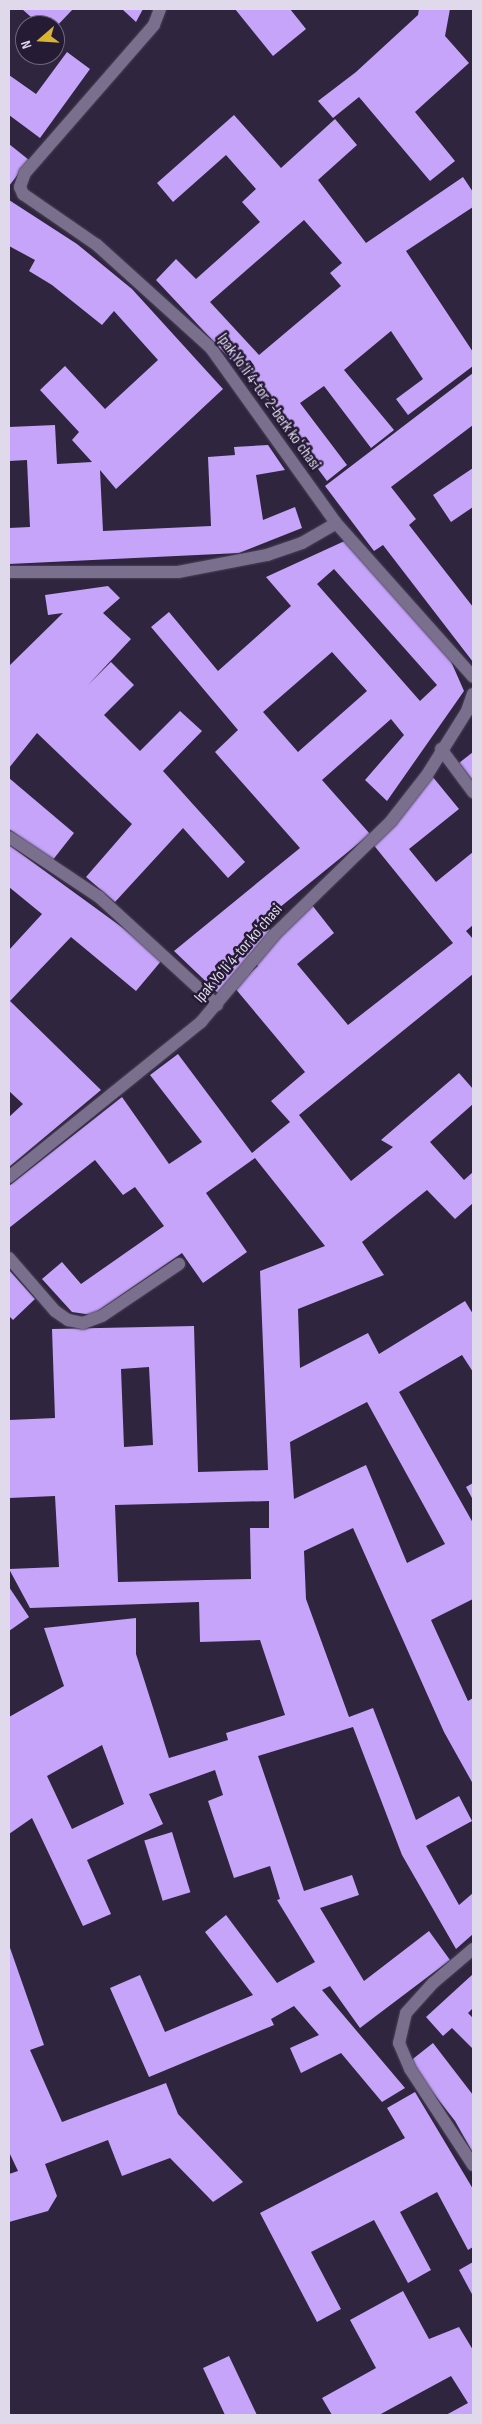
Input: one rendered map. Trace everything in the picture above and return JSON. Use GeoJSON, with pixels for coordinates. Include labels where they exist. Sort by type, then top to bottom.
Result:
{"type":"FeatureCollection","features":[{"type":"Feature","properties":{"kind":"street","name":"Ipak Yoʻli 4-tor 2-berk koʻchasi"},"geometry":{"type":"LineString","coordinates":[[160,9],[154,25],[35,161],[20,187],[27,198],[98,245],[210,347],[336,523],[473,677]]}},
{"type":"Feature","properties":{"kind":"street"},"geometry":{"type":"LineString","coordinates":[[9,572],[178,572],[267,555],[302,543],[336,523]]}},
{"type":"Feature","properties":{"kind":"street","name":"Ipak Yoʻli 4-tor koʻchasi"},"geometry":{"type":"LineString","coordinates":[[9,1177],[201,1022],[276,933],[391,821],[427,774],[441,749],[467,711],[473,694]]}},
{"type":"Feature","properties":{"kind":"street"},"geometry":{"type":"LineString","coordinates":[[441,749],[473,792]]}},
{"type":"Feature","properties":{"kind":"street"},"geometry":{"type":"LineString","coordinates":[[9,836],[99,897],[217,1005]]}},
{"type":"Feature","properties":{"kind":"street"},"geometry":{"type":"LineString","coordinates":[[9,1258],[55,1311],[68,1320],[83,1323],[102,1316],[179,1264]]}},
{"type":"Feature","properties":{"kind":"street"},"geometry":{"type":"LineString","coordinates":[[473,1949],[433,1983],[406,2013],[399,2043],[410,2069],[473,2165]]}},
{"type":"Feature","properties":{"kind":"building"},"geometry":{"type":"Polygon","coordinates":[[[22,9],[73,9],[65,17],[65,15],[29,15],[22,9]]]}},
{"type":"Feature","properties":{"kind":"building"},"geometry":{"type":"Polygon","coordinates":[[[122,9],[143,9],[136,22],[122,9]]]}},
{"type":"Feature","properties":{"kind":"building"},"geometry":{"type":"Polygon","coordinates":[[[235,9],[290,9],[306,29],[273,56],[235,9]]]}},
{"type":"Feature","properties":{"kind":"building"},"geometry":{"type":"Polygon","coordinates":[[[419,9],[450,9],[445,36],[469,63],[415,112],[455,161],[430,181],[359,97],[333,118],[318,101],[356,72],[418,15],[419,9]]]}},
{"type":"Feature","properties":{"kind":"building"},"geometry":{"type":"Polygon","coordinates":[[[67,52],[90,69],[40,138],[9,115],[9,75],[36,94],[57,65],[65,65],[65,55],[67,52]]]}},
{"type":"Feature","properties":{"kind":"building"},"geometry":{"type":"Polygon","coordinates":[[[234,115],[281,168],[335,119],[357,145],[318,180],[366,243],[463,177],[473,192],[473,207],[406,251],[473,352],[473,366],[408,415],[396,399],[423,379],[391,331],[344,370],[394,430],[371,448],[324,386],[300,403],[347,465],[327,481],[261,392],[156,280],[176,259],[196,279],[260,222],[242,202],[256,189],[226,155],[173,202],[157,183],[234,115]],[[304,220],[210,302],[259,355],[341,286],[330,273],[342,263],[304,220]]]}},
{"type":"Feature","properties":{"kind":"building"},"geometry":{"type":"Polygon","coordinates":[[[9,144],[29,160],[9,186],[9,144]]]}},
{"type":"Feature","properties":{"kind":"building"},"geometry":{"type":"Polygon","coordinates":[[[9,200],[77,244],[132,289],[223,389],[116,489],[100,470],[103,531],[211,526],[208,457],[235,455],[234,447],[268,445],[285,470],[256,475],[263,520],[295,507],[302,528],[239,553],[9,564],[9,528],[30,527],[27,460],[9,461],[9,427],[55,425],[57,464],[92,462],[72,440],[79,432],[40,390],[65,366],[105,409],[158,360],[114,311],[102,325],[52,285],[29,271],[35,260],[9,246],[9,200]]]}},
{"type":"Feature","properties":{"kind":"building"},"geometry":{"type":"Polygon","coordinates":[[[473,373],[473,425],[391,487],[416,519],[409,525],[473,607],[473,662],[383,545],[374,551],[325,486],[473,373]]]}},
{"type":"Feature","properties":{"kind":"building"},"geometry":{"type":"Polygon","coordinates":[[[473,468],[473,507],[451,522],[433,495],[473,468]]]}},
{"type":"Feature","properties":{"kind":"building"},"geometry":{"type":"Polygon","coordinates":[[[349,539],[446,650],[464,691],[387,801],[365,780],[404,735],[391,719],[322,780],[370,834],[263,921],[273,934],[218,993],[174,951],[300,848],[215,752],[238,730],[151,627],[169,612],[218,671],[291,606],[266,577],[349,539]],[[334,569],[317,584],[420,701],[437,685],[334,569]],[[332,652],[263,712],[298,752],[367,691],[332,652]]]}},
{"type":"Feature","properties":{"kind":"building"},"geometry":{"type":"Polygon","coordinates":[[[108,586],[120,598],[103,613],[131,639],[88,685],[111,662],[134,685],[104,715],[140,751],[180,711],[202,731],[163,771],[245,862],[228,878],[183,828],[115,902],[86,877],[132,824],[37,733],[9,768],[9,666],[63,613],[48,615],[45,595],[108,586]]]}},
{"type":"Feature","properties":{"kind":"building"},"geometry":{"type":"Polygon","coordinates":[[[473,752],[473,781],[459,763],[473,752]]]}},
{"type":"Feature","properties":{"kind":"building"},"geometry":{"type":"Polygon","coordinates":[[[432,776],[459,809],[409,849],[436,882],[473,852],[473,925],[466,931],[473,939],[473,974],[299,1115],[351,1181],[393,1147],[381,1140],[459,1073],[473,1089],[473,1104],[430,1142],[464,1180],[473,1172],[473,1203],[455,1219],[427,1190],[362,1242],[384,1275],[298,1309],[300,1368],[368,1333],[379,1354],[465,1301],[473,1314],[473,1372],[462,1355],[399,1392],[473,1523],[473,1599],[431,1620],[468,1701],[473,1698],[473,1784],[444,1732],[353,1528],[304,1551],[306,1599],[349,1717],[373,1708],[416,1820],[459,1796],[472,1821],[426,1846],[459,1905],[473,1893],[473,1934],[456,1949],[402,1855],[353,1727],[258,1756],[304,1891],[352,1875],[359,1895],[320,1908],[364,1981],[429,1931],[450,1960],[360,2028],[330,1986],[322,1990],[405,2088],[382,2102],[341,2053],[301,2073],[290,2048],[319,2035],[294,2006],[271,2019],[274,2025],[149,2077],[110,1988],[140,1975],[165,2032],[253,1995],[205,1932],[226,1915],[277,1983],[315,1962],[277,1900],[280,1899],[270,1866],[234,1878],[208,1801],[223,1795],[215,1770],[149,1794],[163,1824],[87,1860],[111,1914],[83,1926],[32,1818],[9,1834],[9,1717],[64,1686],[44,1628],[136,1618],[136,1654],[169,1758],[228,1740],[226,1733],[285,1715],[260,1640],[200,1642],[199,1602],[30,1608],[9,1569],[59,1567],[55,1496],[9,1498],[9,1420],[55,1418],[52,1329],[194,1326],[198,1472],[268,1470],[260,1271],[325,1246],[255,1158],[206,1193],[247,1252],[203,1283],[182,1253],[92,1315],[72,1312],[42,1279],[62,1262],[81,1284],[164,1226],[135,1187],[123,1195],[95,1160],[9,1228],[9,1186],[122,1097],[169,1164],[202,1142],[150,1075],[178,1054],[252,1153],[290,1122],[271,1101],[305,1072],[234,987],[258,966],[255,962],[312,905],[334,933],[297,964],[348,1025],[453,943],[372,843],[432,776]],[[149,1367],[121,1369],[124,1447],[153,1445],[149,1367]],[[367,1402],[290,1442],[294,1499],[366,1465],[407,1563],[445,1544],[367,1402]],[[269,1501],[115,1505],[118,1582],[251,1579],[250,1528],[269,1528],[269,1501]],[[102,1745],[47,1776],[72,1829],[124,1804],[102,1745]]]}},
{"type":"Feature","properties":{"kind":"building"},"geometry":{"type":"Polygon","coordinates":[[[9,778],[74,833],[52,861],[9,829],[9,778]]]}},
{"type":"Feature","properties":{"kind":"building"},"geometry":{"type":"Polygon","coordinates":[[[9,845],[123,928],[162,960],[136,991],[71,937],[10,1001],[101,1090],[9,1167],[9,1117],[23,1104],[9,1091],[9,950],[42,914],[9,887],[9,845]]]}},
{"type":"Feature","properties":{"kind":"building"},"geometry":{"type":"Polygon","coordinates":[[[9,1270],[35,1299],[13,1320],[9,1316],[9,1270]]]}},
{"type":"Feature","properties":{"kind":"building"},"geometry":{"type":"Polygon","coordinates":[[[473,1483],[473,1500],[466,1487],[473,1483]]]}},
{"type":"Feature","properties":{"kind":"building"},"geometry":{"type":"Polygon","coordinates":[[[9,1587],[29,1617],[9,1631],[9,1587]]]}},
{"type":"Feature","properties":{"kind":"building"},"geometry":{"type":"Polygon","coordinates":[[[172,1832],[190,1892],[163,1901],[144,1840],[172,1832]]]}},
{"type":"Feature","properties":{"kind":"building"},"geometry":{"type":"Polygon","coordinates":[[[9,1945],[44,2045],[30,2050],[62,2122],[166,2083],[178,2114],[243,2182],[213,2202],[170,2158],[122,2176],[108,2140],[45,2164],[57,2196],[48,2211],[9,2222],[9,2174],[18,2171],[9,2152],[9,1945]]]}},
{"type":"Feature","properties":{"kind":"building"},"geometry":{"type":"Polygon","coordinates":[[[473,1974],[473,2008],[468,2013],[473,2018],[473,2049],[452,2028],[443,2036],[426,2017],[473,1974]]]}},
{"type":"Feature","properties":{"kind":"building"},"geometry":{"type":"Polygon","coordinates":[[[433,2043],[473,2095],[473,2153],[455,2121],[409,2062],[433,2043]]]}},
{"type":"Feature","properties":{"kind":"building"},"geometry":{"type":"Polygon","coordinates":[[[415,2092],[473,2189],[473,2247],[468,2250],[437,2192],[400,2212],[431,2270],[408,2283],[374,2220],[311,2252],[341,2309],[317,2322],[260,2213],[405,2138],[387,2108],[415,2092]]]}},
{"type":"Feature","properties":{"kind":"building"},"geometry":{"type":"Polygon","coordinates":[[[473,2262],[473,2296],[459,2270],[473,2262]]]}},
{"type":"Feature","properties":{"kind":"building"},"geometry":{"type":"Polygon","coordinates":[[[403,2291],[429,2339],[459,2327],[473,2350],[473,2415],[446,2415],[468,2403],[451,2376],[379,2415],[332,2415],[322,2398],[376,2368],[350,2320],[403,2291]]]}},
{"type":"Feature","properties":{"kind":"building"},"geometry":{"type":"Polygon","coordinates":[[[229,2356],[257,2415],[225,2415],[203,2368],[229,2356]]]}}]}
